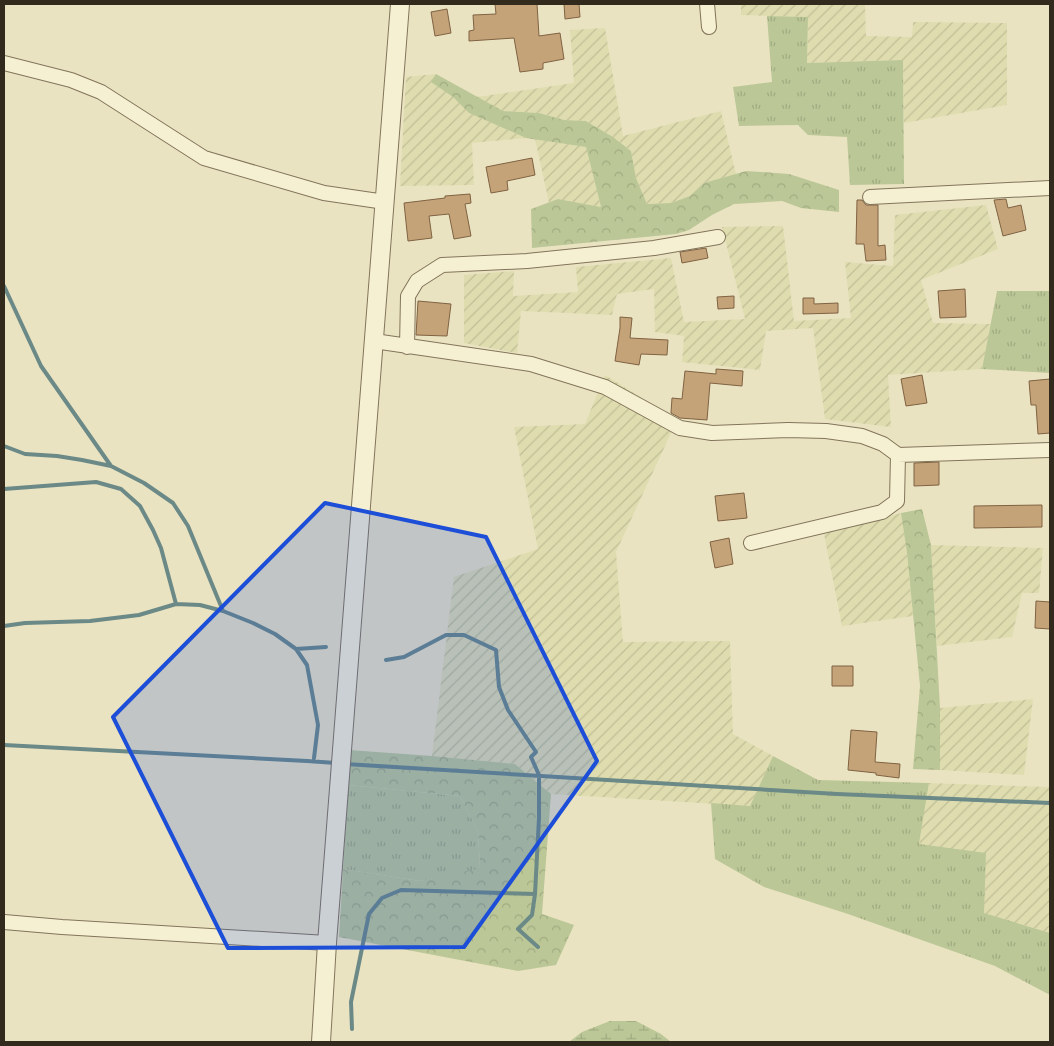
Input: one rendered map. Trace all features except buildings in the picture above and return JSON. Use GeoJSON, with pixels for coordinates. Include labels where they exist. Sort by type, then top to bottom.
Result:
{"type":"FeatureCollection","features":[{"type":"Feature","properties":{"kind":"street"},"geometry":{"type":"LineString","coordinates":[[321,1042],[327,943],[400,4]]}},
{"type":"Feature","properties":{"kind":"street"},"geometry":{"type":"LineString","coordinates":[[707,4],[709,27]]}},
{"type":"Feature","properties":{"kind":"street"},"geometry":{"type":"LineString","coordinates":[[4,64],[71,80],[101,92],[204,158],[324,193],[385,202]]}},
{"type":"Feature","properties":{"kind":"street"},"geometry":{"type":"LineString","coordinates":[[870,197],[1050,188]]}},
{"type":"Feature","properties":{"kind":"street"},"geometry":{"type":"LineString","coordinates":[[407,347],[408,296],[417,282],[442,265],[527,261],[654,248],[718,238]]}},
{"type":"Feature","properties":{"kind":"street"},"geometry":{"type":"LineString","coordinates":[[374,341],[531,364],[605,387],[680,428],[712,433],[788,430],[826,431],[862,436],[883,444],[898,455],[1050,450]]}},
{"type":"Feature","properties":{"kind":"street"},"geometry":{"type":"LineString","coordinates":[[751,543],[882,512],[897,501],[898,455]]}},
{"type":"Feature","properties":{"kind":"street"},"geometry":{"type":"LineString","coordinates":[[4,922],[327,943]]}},
{"type":"Feature","properties":{"kind":"highlighted area"},"geometry":{"type":"Polygon","coordinates":[[[325,503],[486,537],[597,761],[464,947],[228,948],[113,717],[325,503]]]}},
{"type":"Feature","properties":{"kind":"shaded area"},"geometry":{"type":"Polygon","coordinates":[[[741,4],[865,4],[866,36],[912,37],[913,22],[1007,23],[1007,105],[904,123],[903,60],[807,63],[808,17],[741,15],[741,4]]]}},
{"type":"Feature","properties":{"kind":"shaded area"},"geometry":{"type":"Polygon","coordinates":[[[605,28],[623,136],[721,111],[736,174],[704,183],[690,196],[671,203],[647,204],[636,178],[631,151],[613,137],[586,121],[564,120],[539,113],[503,111],[477,97],[574,83],[570,30],[605,28]]]}},
{"type":"Feature","properties":{"kind":"shaded area"},"geometry":{"type":"Polygon","coordinates":[[[436,74],[432,82],[453,97],[469,113],[526,138],[472,143],[474,185],[400,186],[406,77],[436,74]]]}},
{"type":"Feature","properties":{"kind":"shaded area"},"geometry":{"type":"Polygon","coordinates":[[[535,139],[586,147],[601,207],[558,199],[549,203],[535,139]]]}},
{"type":"Feature","properties":{"kind":"shaded area"},"geometry":{"type":"Polygon","coordinates":[[[986,205],[998,249],[921,280],[933,323],[991,324],[982,369],[888,375],[891,427],[825,419],[813,328],[766,331],[760,370],[682,362],[684,336],[655,332],[654,289],[617,294],[612,315],[521,311],[517,353],[464,343],[464,275],[514,271],[513,296],[578,292],[576,267],[671,258],[684,322],[745,319],[722,227],[783,226],[794,321],[851,318],[845,262],[893,266],[895,215],[986,205]]]}},
{"type":"Feature","properties":{"kind":"shaded area"},"geometry":{"type":"Polygon","coordinates":[[[605,375],[677,420],[616,552],[623,642],[730,641],[733,734],[773,756],[750,806],[551,794],[515,764],[432,756],[454,577],[538,549],[514,427],[585,424],[605,375]]]}},
{"type":"Feature","properties":{"kind":"shaded area"},"geometry":{"type":"Polygon","coordinates":[[[901,513],[913,616],[842,626],[824,534],[901,513]]]}},
{"type":"Feature","properties":{"kind":"shaded area"},"geometry":{"type":"Polygon","coordinates":[[[931,545],[1043,548],[1039,593],[1022,593],[1012,637],[937,646],[931,545]]]}},
{"type":"Feature","properties":{"kind":"shaded area"},"geometry":{"type":"Polygon","coordinates":[[[1033,699],[1024,775],[940,770],[940,708],[1033,699]]]}},
{"type":"Feature","properties":{"kind":"shaded area"},"geometry":{"type":"Polygon","coordinates":[[[929,783],[1050,787],[1050,933],[983,913],[919,844],[929,783]]]}},
{"type":"Feature","properties":{"kind":"green space"},"geometry":{"type":"Polygon","coordinates":[[[767,16],[808,17],[807,63],[903,60],[904,184],[850,185],[847,137],[808,135],[798,125],[739,126],[733,87],[772,82],[767,16]]]}},
{"type":"Feature","properties":{"kind":"green space"},"geometry":{"type":"Polygon","coordinates":[[[436,74],[503,111],[539,113],[564,120],[586,121],[613,137],[631,151],[636,178],[647,204],[671,203],[690,196],[704,183],[746,171],[789,174],[839,190],[839,212],[801,208],[782,201],[734,204],[689,230],[676,234],[532,248],[531,209],[558,199],[601,207],[586,147],[526,138],[469,113],[453,97],[431,82],[436,74]]]}},
{"type":"Feature","properties":{"kind":"green space"},"geometry":{"type":"Polygon","coordinates":[[[997,291],[1050,291],[1050,373],[982,369],[997,291]]]}},
{"type":"Feature","properties":{"kind":"green space"},"geometry":{"type":"Polygon","coordinates":[[[922,509],[931,545],[940,708],[940,770],[913,769],[920,686],[907,553],[901,513],[922,509]]]}},
{"type":"Feature","properties":{"kind":"green space"},"geometry":{"type":"Polygon","coordinates":[[[349,750],[515,764],[551,794],[542,914],[574,925],[556,965],[518,971],[339,937],[343,869],[420,881],[480,868],[478,831],[460,796],[348,785],[349,750]]]}},
{"type":"Feature","properties":{"kind":"green space"},"geometry":{"type":"Polygon","coordinates":[[[773,756],[818,780],[929,783],[919,844],[986,853],[984,913],[1050,933],[1050,995],[995,966],[848,914],[764,887],[715,859],[711,803],[750,806],[773,756]]]}},
{"type":"Feature","properties":{"kind":"green space"},"geometry":{"type":"Polygon","coordinates":[[[348,785],[460,796],[478,831],[480,869],[420,881],[343,869],[348,785]]]}},
{"type":"Feature","properties":{"kind":"green space"},"geometry":{"type":"Polygon","coordinates":[[[610,1021],[636,1021],[661,1034],[671,1042],[569,1042],[582,1032],[610,1021]]]}},
{"type":"Feature","properties":{"kind":"waterway"},"geometry":{"type":"LineString","coordinates":[[4,286],[41,366],[111,466]]}},
{"type":"Feature","properties":{"kind":"waterway"},"geometry":{"type":"LineString","coordinates":[[4,446],[25,454],[57,456],[111,466],[144,483],[173,503],[188,526],[223,611]]}},
{"type":"Feature","properties":{"kind":"waterway"},"geometry":{"type":"LineString","coordinates":[[4,489],[96,482],[121,489],[140,506],[153,530],[161,548],[176,604]]}},
{"type":"Feature","properties":{"kind":"waterway"},"geometry":{"type":"LineString","coordinates":[[4,626],[25,623],[90,621],[139,615],[176,604],[200,605],[223,611],[253,623],[275,634],[296,649],[307,665],[318,725],[314,758]]}},
{"type":"Feature","properties":{"kind":"waterway"},"geometry":{"type":"LineString","coordinates":[[386,660],[404,657],[446,635],[464,635],[496,650],[499,687],[508,710],[536,752],[531,757],[539,775],[535,894],[532,915],[518,929],[538,947]]}},
{"type":"Feature","properties":{"kind":"waterway"},"geometry":{"type":"LineString","coordinates":[[296,649],[326,647]]}},
{"type":"Feature","properties":{"kind":"waterway"},"geometry":{"type":"LineString","coordinates":[[4,745],[336,763]]}},
{"type":"Feature","properties":{"kind":"waterway"},"geometry":{"type":"LineString","coordinates":[[345,764],[837,794],[1050,803]]}},
{"type":"Feature","properties":{"kind":"waterway"},"geometry":{"type":"LineString","coordinates":[[352,1029],[351,1002],[369,914],[382,898],[401,890],[535,894]]}}]}
